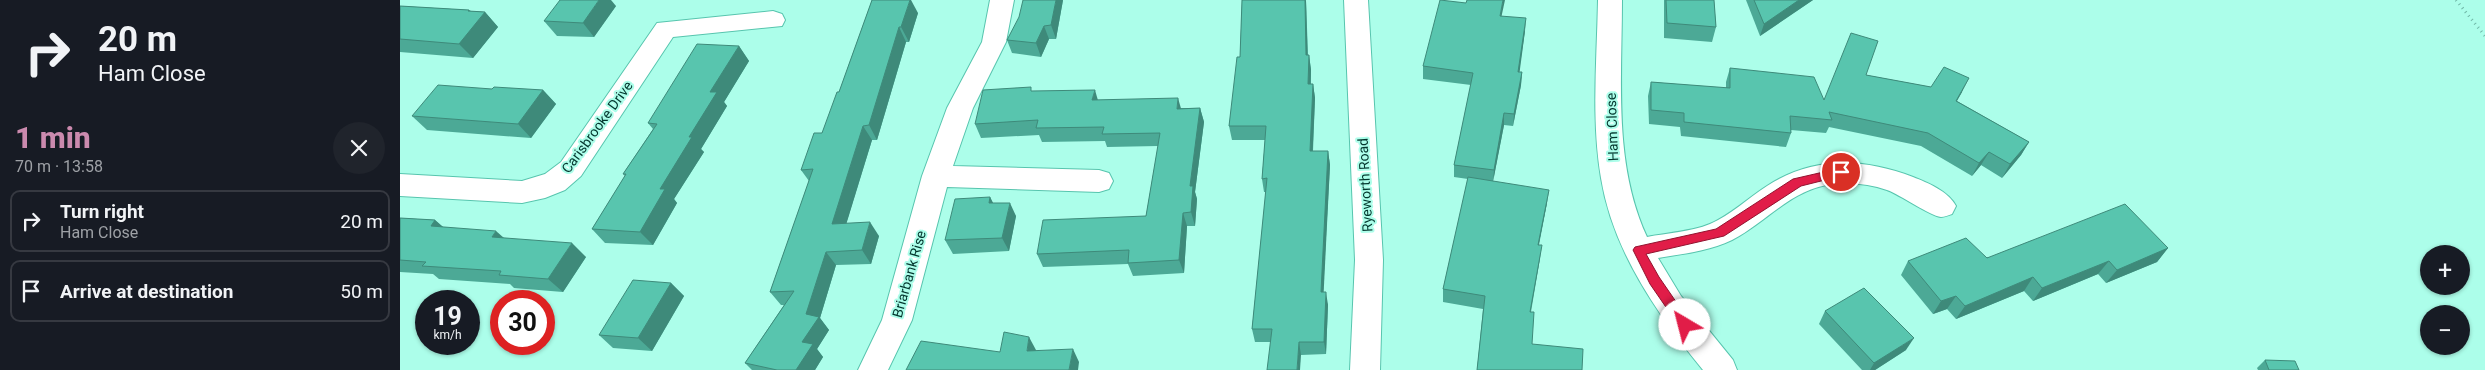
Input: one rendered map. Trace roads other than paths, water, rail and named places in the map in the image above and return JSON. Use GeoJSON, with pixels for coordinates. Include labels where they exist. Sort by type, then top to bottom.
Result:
{"type":"FeatureCollection","features":[{"type":"Feature","properties":{"kind":"street","name":"Briarbank Rise"},"geometry":{"type":"LineString","coordinates":[[874,370],[897,320],[936,176],[960,108],[994,42],[1002,0]]}},
{"type":"Feature","properties":{"kind":"street","name":"Ryeworth Road"},"geometry":{"type":"LineString","coordinates":[[1356,0],[1369,260],[1365,370]]}},
{"type":"Feature","properties":{"kind":"street","name":"Ham Close"},"geometry":{"type":"LineString","coordinates":[[1610,0],[1611,147],[1615,180],[1624,215],[1639,250],[1674,311],[1722,370]]}},
{"type":"Feature","properties":{"kind":"street","name":"Carisbrooke Drive"},"geometry":{"type":"LineString","coordinates":[[400,185],[517,192],[545,187],[571,169],[666,29],[773,20]]}},
{"type":"Feature","properties":{"kind":"street"},"geometry":{"type":"LineString","coordinates":[[1639,250],[1719,233],[1798,182],[1841,172],[1881,176],[1903,183],[1923,193],[1942,206]]}},
{"type":"Feature","properties":{"kind":"street"},"geometry":{"type":"LineString","coordinates":[[936,176],[1099,181]]}}]}
